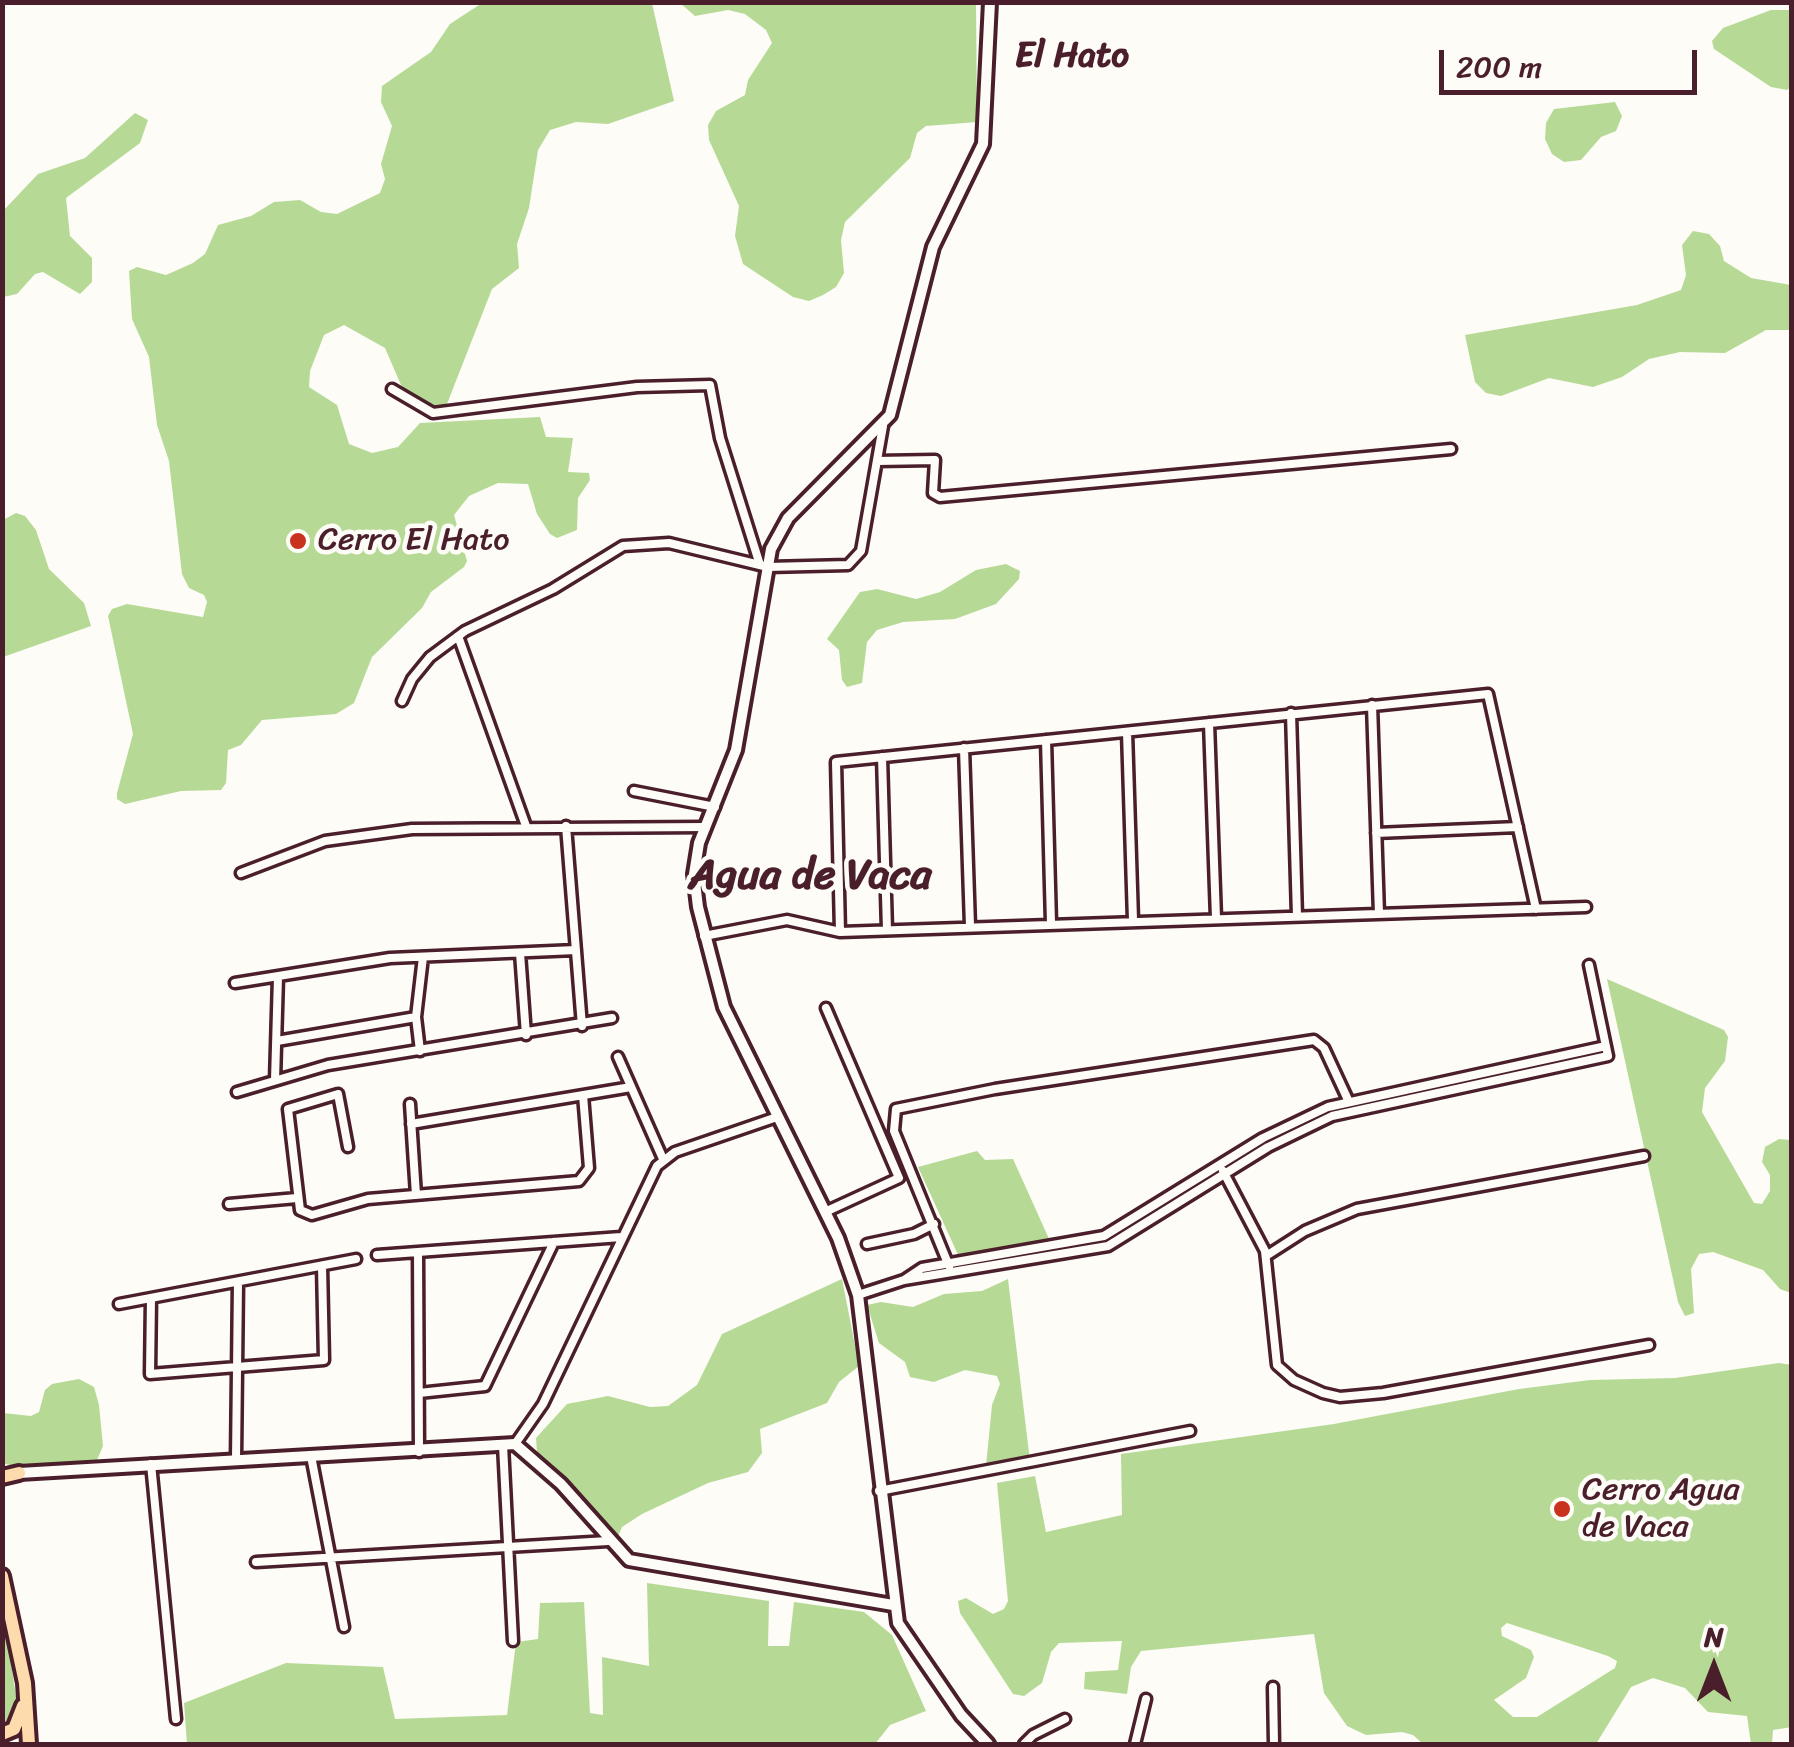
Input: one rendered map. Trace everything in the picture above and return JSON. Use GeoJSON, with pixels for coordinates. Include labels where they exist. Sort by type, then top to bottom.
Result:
{"type":"FeatureCollection","features":[{"type":"Feature","properties":{"kind":"main road"},"geometry":{"type":"LineString","coordinates":[[2,1474],[19,1473]]}},
{"type":"Feature","properties":{"kind":"main road"},"geometry":{"type":"LineString","coordinates":[[2,1576],[25,1683],[28,1744]]}},
{"type":"Feature","properties":{"kind":"main road"},"geometry":{"type":"LineString","coordinates":[[2,1734],[19,1722],[25,1683]]}},
{"type":"Feature","properties":{"kind":"street"},"geometry":{"type":"LineString","coordinates":[[402,701],[412,679],[430,657],[458,636],[553,589],[624,546],[669,543],[764,566],[839,566],[856,560],[883,426],[896,395],[933,248],[982,144],[990,2]]}},
{"type":"Feature","properties":{"kind":"street"},"geometry":{"type":"LineString","coordinates":[[392,389],[432,413],[637,387],[710,386],[720,438],[764,566]]}},
{"type":"Feature","properties":{"kind":"street"},"geometry":{"type":"LineString","coordinates":[[883,426],[788,518],[764,566],[736,750],[706,827],[694,874],[704,936],[724,1007],[825,1212],[858,1295],[893,1605],[908,1641],[988,1744]]}},
{"type":"Feature","properties":{"kind":"street"},"geometry":{"type":"LineString","coordinates":[[876,462],[934,460],[933,492],[940,497],[1451,448]]}},
{"type":"Feature","properties":{"kind":"street"},"geometry":{"type":"LineString","coordinates":[[458,636],[526,826]]}},
{"type":"Feature","properties":{"kind":"street"},"geometry":{"type":"LineString","coordinates":[[840,932],[836,762],[1488,694],[1536,909]]}},
{"type":"Feature","properties":{"kind":"street"},"geometry":{"type":"LineString","coordinates":[[1372,705],[1379,914]]}},
{"type":"Feature","properties":{"kind":"street"},"geometry":{"type":"LineString","coordinates":[[1291,713],[1297,916]]}},
{"type":"Feature","properties":{"kind":"street"},"geometry":{"type":"LineString","coordinates":[[1209,723],[1216,918]]}},
{"type":"Feature","properties":{"kind":"street"},"geometry":{"type":"LineString","coordinates":[[1127,732],[1133,920]]}},
{"type":"Feature","properties":{"kind":"street"},"geometry":{"type":"LineString","coordinates":[[1046,740],[1051,923]]}},
{"type":"Feature","properties":{"kind":"street"},"geometry":{"type":"LineString","coordinates":[[964,748],[970,926]]}},
{"type":"Feature","properties":{"kind":"street"},"geometry":{"type":"LineString","coordinates":[[882,757],[887,930]]}},
{"type":"Feature","properties":{"kind":"street"},"geometry":{"type":"LineString","coordinates":[[634,790],[715,807]]}},
{"type":"Feature","properties":{"kind":"street"},"geometry":{"type":"LineString","coordinates":[[240,873],[326,841],[358,835],[455,826],[706,827]]}},
{"type":"Feature","properties":{"kind":"street"},"geometry":{"type":"LineString","coordinates":[[566,826],[582,1026]]}},
{"type":"Feature","properties":{"kind":"street"},"geometry":{"type":"LineString","coordinates":[[1376,833],[1518,827]]}},
{"type":"Feature","properties":{"kind":"street"},"geometry":{"type":"LineString","coordinates":[[704,936],[778,921],[840,932],[1586,907]]}},
{"type":"Feature","properties":{"kind":"street"},"geometry":{"type":"LineString","coordinates":[[234,983],[390,958],[576,950]]}},
{"type":"Feature","properties":{"kind":"street"},"geometry":{"type":"LineString","coordinates":[[520,953],[526,1035]]}},
{"type":"Feature","properties":{"kind":"street"},"geometry":{"type":"LineString","coordinates":[[420,1052],[416,1016],[423,957]]}},
{"type":"Feature","properties":{"kind":"street"},"geometry":{"type":"LineString","coordinates":[[858,1295],[904,1280],[922,1268],[949,1268],[1104,1236],[1223,1170],[1299,1119],[1607,1051],[1588,964]]}},
{"type":"Feature","properties":{"kind":"street"},"geometry":{"type":"LineString","coordinates":[[275,1080],[278,977]]}},
{"type":"Feature","properties":{"kind":"street"},"geometry":{"type":"LineString","coordinates":[[825,1212],[899,1178],[826,1008]]}},
{"type":"Feature","properties":{"kind":"street"},"geometry":{"type":"LineString","coordinates":[[277,1041],[416,1016]]}},
{"type":"Feature","properties":{"kind":"street"},"geometry":{"type":"LineString","coordinates":[[237,1092],[328,1065],[612,1018]]}},
{"type":"Feature","properties":{"kind":"street"},"geometry":{"type":"LineString","coordinates":[[949,1268],[894,1131],[893,1113],[901,1108],[1314,1040],[1324,1048],[1350,1106]]}},
{"type":"Feature","properties":{"kind":"street"},"geometry":{"type":"LineString","coordinates":[[618,1057],[664,1158]]}},
{"type":"Feature","properties":{"kind":"street"},"geometry":{"type":"LineString","coordinates":[[411,1124],[631,1087]]}},
{"type":"Feature","properties":{"kind":"street"},"geometry":{"type":"LineString","coordinates":[[348,1148],[338,1094],[288,1109],[300,1210],[312,1215],[368,1199],[583,1179],[589,1161],[584,1095]]}},
{"type":"Feature","properties":{"kind":"street"},"geometry":{"type":"LineString","coordinates":[[410,1104],[416,1195]]}},
{"type":"Feature","properties":{"kind":"street"},"geometry":{"type":"LineString","coordinates":[[512,1641],[509,1445],[544,1404],[646,1183],[664,1158],[777,1117]]}},
{"type":"Feature","properties":{"kind":"street"},"geometry":{"type":"LineString","coordinates":[[1266,1256],[1305,1230],[1358,1209],[1644,1156]]}},
{"type":"Feature","properties":{"kind":"street"},"geometry":{"type":"LineString","coordinates":[[1223,1170],[1266,1256],[1277,1365],[1294,1380],[1323,1394],[1340,1397],[1383,1392],[1649,1345]]}},
{"type":"Feature","properties":{"kind":"street"},"geometry":{"type":"LineString","coordinates":[[229,1204],[298,1198]]}},
{"type":"Feature","properties":{"kind":"street"},"geometry":{"type":"LineString","coordinates":[[867,1244],[914,1234],[934,1224]]}},
{"type":"Feature","properties":{"kind":"street"},"geometry":{"type":"LineString","coordinates":[[377,1255],[621,1236]]}},
{"type":"Feature","properties":{"kind":"street"},"geometry":{"type":"LineString","coordinates":[[418,1392],[485,1386],[554,1242]]}},
{"type":"Feature","properties":{"kind":"street"},"geometry":{"type":"LineString","coordinates":[[418,1252],[419,1452]]}},
{"type":"Feature","properties":{"kind":"street"},"geometry":{"type":"LineString","coordinates":[[119,1304],[356,1259]]}},
{"type":"Feature","properties":{"kind":"street"},"geometry":{"type":"LineString","coordinates":[[151,1298],[150,1374],[324,1360],[322,1266]]}},
{"type":"Feature","properties":{"kind":"street"},"geometry":{"type":"LineString","coordinates":[[236,1460],[238,1282]]}},
{"type":"Feature","properties":{"kind":"street"},"geometry":{"type":"LineString","coordinates":[[879,1491],[1190,1431]]}},
{"type":"Feature","properties":{"kind":"street"},"geometry":{"type":"LineString","coordinates":[[19,1473],[509,1445],[561,1484],[629,1560],[654,1568],[893,1605]]}},
{"type":"Feature","properties":{"kind":"street"},"geometry":{"type":"LineString","coordinates":[[312,1456],[344,1627]]}},
{"type":"Feature","properties":{"kind":"street"},"geometry":{"type":"LineString","coordinates":[[151,1464],[176,1719]]}},
{"type":"Feature","properties":{"kind":"street"},"geometry":{"type":"LineString","coordinates":[[256,1562],[608,1541]]}},
{"type":"Feature","properties":{"kind":"street"},"geometry":{"type":"LineString","coordinates":[[1272,1687],[1274,1744]]}},
{"type":"Feature","properties":{"kind":"street"},"geometry":{"type":"LineString","coordinates":[[1135,1744],[1146,1699]]}},
{"type":"Feature","properties":{"kind":"street"},"geometry":{"type":"LineString","coordinates":[[1024,1744],[1065,1719]]}},
{"type":"Feature","properties":{"kind":"green space"},"geometry":{"type":"Polygon","coordinates":[[[482,3],[652,3],[674,101],[608,124],[576,122],[550,130],[538,150],[529,208],[517,244],[519,268],[492,289],[445,409],[418,403],[401,385],[385,348],[344,325],[324,335],[310,371],[309,387],[337,405],[349,444],[372,453],[398,447],[420,423],[540,417],[546,437],[573,438],[568,472],[589,473],[590,480],[578,498],[577,530],[557,538],[550,534],[537,514],[528,484],[498,483],[469,496],[454,515],[467,561],[464,567],[431,592],[422,608],[372,657],[354,703],[336,714],[262,720],[241,745],[228,750],[226,783],[221,790],[181,791],[125,804],[117,799],[117,793],[133,734],[108,616],[112,609],[127,604],[203,617],[207,602],[204,595],[189,588],[182,574],[169,461],[157,425],[149,357],[132,319],[129,271],[137,267],[166,275],[193,263],[205,254],[218,225],[251,216],[274,202],[300,200],[321,212],[337,214],[380,193],[385,179],[381,164],[392,126],[381,102],[382,86],[431,52],[450,24],[482,3]]]}},
{"type":"Feature","properties":{"kind":"green space"},"geometry":{"type":"Polygon","coordinates":[[[680,3],[976,3],[977,122],[926,126],[917,133],[910,158],[845,222],[841,240],[844,273],[836,287],[823,295],[809,301],[793,297],[743,264],[735,236],[739,206],[709,140],[708,125],[716,111],[745,95],[748,80],[772,43],[766,30],[745,14],[728,10],[695,16],[680,3]]]}},
{"type":"Feature","properties":{"kind":"green space"},"geometry":{"type":"Polygon","coordinates":[[[1771,10],[1791,10],[1791,87],[1787,90],[1771,87],[1714,49],[1712,41],[1723,28],[1771,10]]]}},
{"type":"Feature","properties":{"kind":"green space"},"geometry":{"type":"Polygon","coordinates":[[[1615,102],[1622,116],[1616,131],[1601,137],[1581,160],[1564,162],[1552,154],[1545,139],[1546,123],[1554,109],[1615,102]]]}},
{"type":"Feature","properties":{"kind":"green space"},"geometry":{"type":"Polygon","coordinates":[[[135,113],[148,120],[140,143],[66,198],[70,236],[92,258],[92,282],[80,294],[43,272],[35,274],[17,294],[3,297],[3,211],[38,174],[85,158],[135,113]]]}},
{"type":"Feature","properties":{"kind":"green space"},"geometry":{"type":"Polygon","coordinates":[[[1693,231],[1709,234],[1720,246],[1724,261],[1751,278],[1791,285],[1791,330],[1766,330],[1725,353],[1680,352],[1649,359],[1622,377],[1593,387],[1549,378],[1501,396],[1486,393],[1475,382],[1465,335],[1637,305],[1681,290],[1686,275],[1682,245],[1693,231]]]}},
{"type":"Feature","properties":{"kind":"green space"},"geometry":{"type":"Polygon","coordinates":[[[16,513],[25,516],[36,530],[49,569],[84,603],[91,626],[3,657],[3,520],[16,513]]]}},
{"type":"Feature","properties":{"kind":"green space"},"geometry":{"type":"Polygon","coordinates":[[[1006,564],[1020,571],[1019,579],[996,604],[955,619],[903,622],[877,630],[867,642],[862,683],[847,687],[842,680],[839,650],[827,639],[860,592],[877,589],[916,599],[940,592],[976,570],[1006,564]]]}},
{"type":"Feature","properties":{"kind":"green space"},"geometry":{"type":"Polygon","coordinates":[[[1607,979],[1724,1030],[1728,1037],[1725,1061],[1705,1088],[1702,1112],[1754,1203],[1762,1204],[1770,1191],[1770,1175],[1762,1162],[1765,1147],[1779,1139],[1791,1140],[1791,1293],[1780,1289],[1763,1270],[1713,1252],[1699,1254],[1691,1269],[1694,1313],[1685,1316],[1678,1302],[1607,979]]]}},
{"type":"Feature","properties":{"kind":"green space"},"geometry":{"type":"Polygon","coordinates":[[[977,1151],[985,1160],[1013,1159],[1050,1241],[959,1257],[918,1167],[977,1151]]]}},
{"type":"Feature","properties":{"kind":"green space"},"geometry":{"type":"Polygon","coordinates":[[[842,1279],[859,1366],[839,1382],[827,1403],[760,1429],[762,1453],[748,1472],[708,1483],[642,1514],[622,1527],[616,1541],[563,1476],[537,1453],[536,1438],[567,1404],[608,1396],[650,1407],[668,1406],[697,1385],[722,1334],[842,1279]]]}},
{"type":"Feature","properties":{"kind":"green space"},"geometry":{"type":"Polygon","coordinates":[[[1008,1279],[1030,1461],[986,1466],[992,1405],[1000,1384],[997,1376],[965,1370],[934,1382],[910,1377],[905,1362],[879,1343],[867,1305],[881,1302],[913,1307],[944,1294],[982,1291],[1008,1279]]]}},
{"type":"Feature","properties":{"kind":"green space"},"geometry":{"type":"Polygon","coordinates":[[[1779,1363],[1792,1365],[1792,1727],[1773,1730],[1772,1744],[1751,1744],[1747,1716],[1708,1712],[1685,1688],[1653,1678],[1631,1687],[1596,1744],[1423,1744],[1402,1732],[1366,1735],[1347,1726],[1324,1693],[1314,1634],[1141,1651],[1131,1667],[1127,1694],[1084,1689],[1085,1672],[1118,1670],[1122,1641],[1059,1643],[1051,1652],[1042,1683],[1024,1696],[1013,1694],[960,1613],[958,1601],[966,1598],[993,1614],[1004,1609],[1008,1601],[997,1483],[1035,1476],[1046,1532],[1122,1515],[1121,1454],[1334,1424],[1519,1389],[1590,1380],[1675,1378],[1779,1363]],[[1507,1623],[1501,1628],[1502,1636],[1531,1650],[1534,1657],[1526,1678],[1494,1700],[1513,1717],[1537,1717],[1615,1668],[1617,1661],[1507,1623]]]}},
{"type":"Feature","properties":{"kind":"green space"},"geometry":{"type":"Polygon","coordinates":[[[79,1379],[94,1387],[99,1405],[103,1446],[92,1466],[20,1468],[3,1463],[3,1413],[31,1416],[39,1412],[45,1390],[52,1384],[79,1379]]]}},
{"type":"Feature","properties":{"kind":"green space"},"geometry":{"type":"Polygon","coordinates":[[[647,1583],[769,1601],[768,1646],[789,1646],[794,1602],[864,1612],[892,1635],[926,1711],[890,1725],[875,1744],[187,1744],[184,1703],[286,1663],[383,1667],[395,1719],[507,1715],[516,1642],[538,1639],[540,1603],[584,1602],[590,1713],[603,1715],[602,1657],[649,1666],[647,1583]]]}},
{"type":"Feature","properties":{"kind":"green space"},"geometry":{"type":"Polygon","coordinates":[[[2,1602],[18,1710],[16,1721],[2,1730],[2,1602]]]}},
{"type":"Feature","properties":{"kind":"place","name":"Cerro El Hato"},"geometry":{"type":"Point","coordinates":[298,541]}},
{"type":"Feature","properties":{"kind":"place","name":"Cerro Agua de Vaca"},"geometry":{"type":"Point","coordinates":[1562,1509]}},
{"type":"Feature","properties":{"kind":"district","name":"El Hato"},"geometry":{"type":"Point","coordinates":[1072,57]}},
{"type":"Feature","properties":{"kind":"district","name":"Agua de Vaca"},"geometry":{"type":"Point","coordinates":[810,877]}}]}
